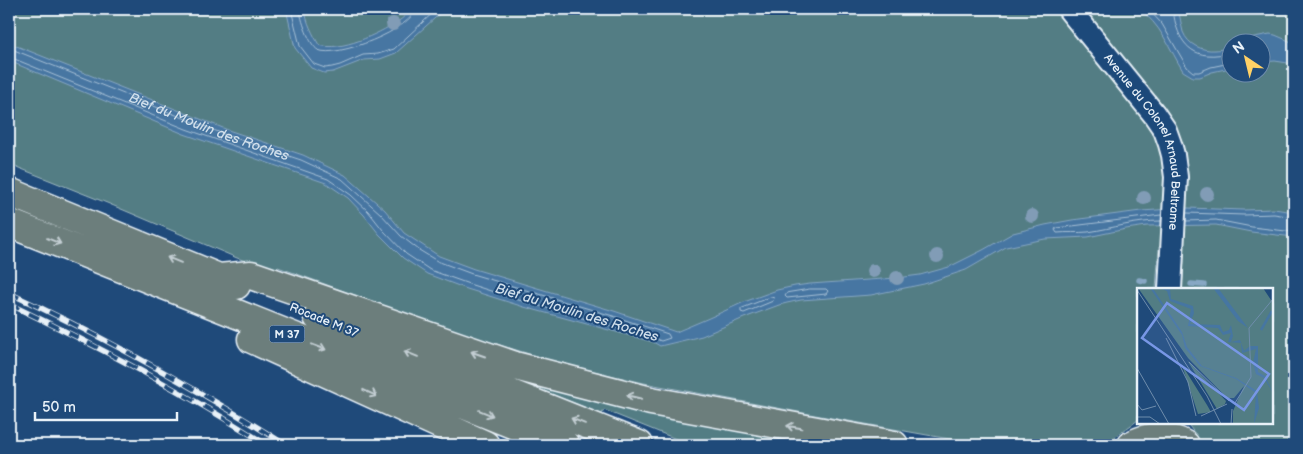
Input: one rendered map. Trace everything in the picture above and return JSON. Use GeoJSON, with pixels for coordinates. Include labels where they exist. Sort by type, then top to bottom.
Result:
{"type":"FeatureCollection","features":[{"type":"Feature","properties":{"kind":"main road","name":"Rocade M 37"},"geometry":{"type":"LineString","coordinates":[[9,192],[219,278],[639,445]]}},
{"type":"Feature","properties":{"kind":"main road","name":"M 37"},"geometry":{"type":"LineString","coordinates":[[9,223],[565,445]]}},
{"type":"Feature","properties":{"kind":"main road"},"geometry":{"type":"LineString","coordinates":[[219,278],[251,276],[515,366],[651,401],[894,445]]}},
{"type":"Feature","properties":{"kind":"main road"},"geometry":{"type":"LineString","coordinates":[[207,303],[226,327],[485,445]]}},
{"type":"Feature","properties":{"kind":"main road"},"geometry":{"type":"LineString","coordinates":[[1133,445],[1148,438],[1162,437],[1176,440],[1186,445]]}},
{"type":"Feature","properties":{"kind":"street","name":"Avenue du Colonel Arnaud Beltrame"},"geometry":{"type":"LineString","coordinates":[[1069,9],[1148,106],[1165,130],[1173,155],[1176,178],[1170,288]]}},
{"type":"Feature","properties":{"kind":"street"},"geometry":{"type":"LineString","coordinates":[[1133,445],[1149,424]]}},
{"type":"Feature","properties":{"kind":"street"},"geometry":{"type":"LineString","coordinates":[[1172,424],[1186,445]]}},
{"type":"Feature","properties":{"kind":"green space"},"geometry":{"type":"Polygon","coordinates":[[[9,9],[1294,9],[1294,445],[1203,445],[1188,424],[1273,424],[1273,288],[1182,288],[1185,246],[1159,247],[1156,288],[1137,288],[1137,421],[1104,445],[983,445],[644,383],[555,362],[426,321],[278,267],[275,271],[237,258],[9,164],[9,9]]]}},
{"type":"Feature","properties":{"kind":"green space"},"geometry":{"type":"Polygon","coordinates":[[[512,378],[860,445],[691,445],[604,410],[602,414],[512,378]]]}},
{"type":"Feature","properties":{"kind":"water"},"geometry":{"type":"Polygon","coordinates":[[[286,9],[305,9],[308,23],[319,45],[328,47],[359,41],[380,32],[399,21],[412,9],[445,9],[396,53],[380,59],[364,60],[333,72],[324,73],[311,68],[295,48],[286,9]]]}},
{"type":"Feature","properties":{"kind":"water"},"geometry":{"type":"Polygon","coordinates":[[[1138,9],[1178,9],[1185,37],[1192,44],[1210,50],[1220,50],[1220,70],[1200,77],[1193,77],[1183,71],[1164,37],[1146,15],[1138,9]]]}},
{"type":"Feature","properties":{"kind":"water"},"geometry":{"type":"Polygon","coordinates":[[[1270,34],[1294,43],[1294,64],[1270,61],[1270,34]]]}},
{"type":"Feature","properties":{"kind":"water","name":"Bief du Moulin des Roches"},"geometry":{"type":"Polygon","coordinates":[[[9,43],[228,130],[303,155],[345,175],[385,210],[404,233],[439,256],[474,269],[614,311],[676,332],[744,302],[777,290],[810,284],[920,275],[949,267],[1013,233],[1072,220],[1141,211],[1188,208],[1274,209],[1294,212],[1294,237],[1251,232],[1216,225],[1147,226],[1088,237],[1045,239],[1006,247],[966,270],[924,284],[871,295],[801,300],[787,303],[744,318],[702,336],[660,346],[653,342],[524,307],[427,274],[403,258],[348,198],[326,183],[184,134],[9,61],[9,43]]]}},
{"type":"Feature","properties":{"kind":"waterway"},"geometry":{"type":"LineString","coordinates":[[1139,280],[1145,281]]}},
{"type":"Feature","properties":{"kind":"waterway"},"geometry":{"type":"LineString","coordinates":[[1191,284],[1204,285]]}},
{"type":"Feature","properties":{"kind":"railway"},"geometry":{"type":"LineString","coordinates":[[9,293],[80,327],[150,364],[286,445]]}},
{"type":"Feature","properties":{"kind":"railway"},"geometry":{"type":"LineString","coordinates":[[9,304],[140,370],[267,445]]}}]}
